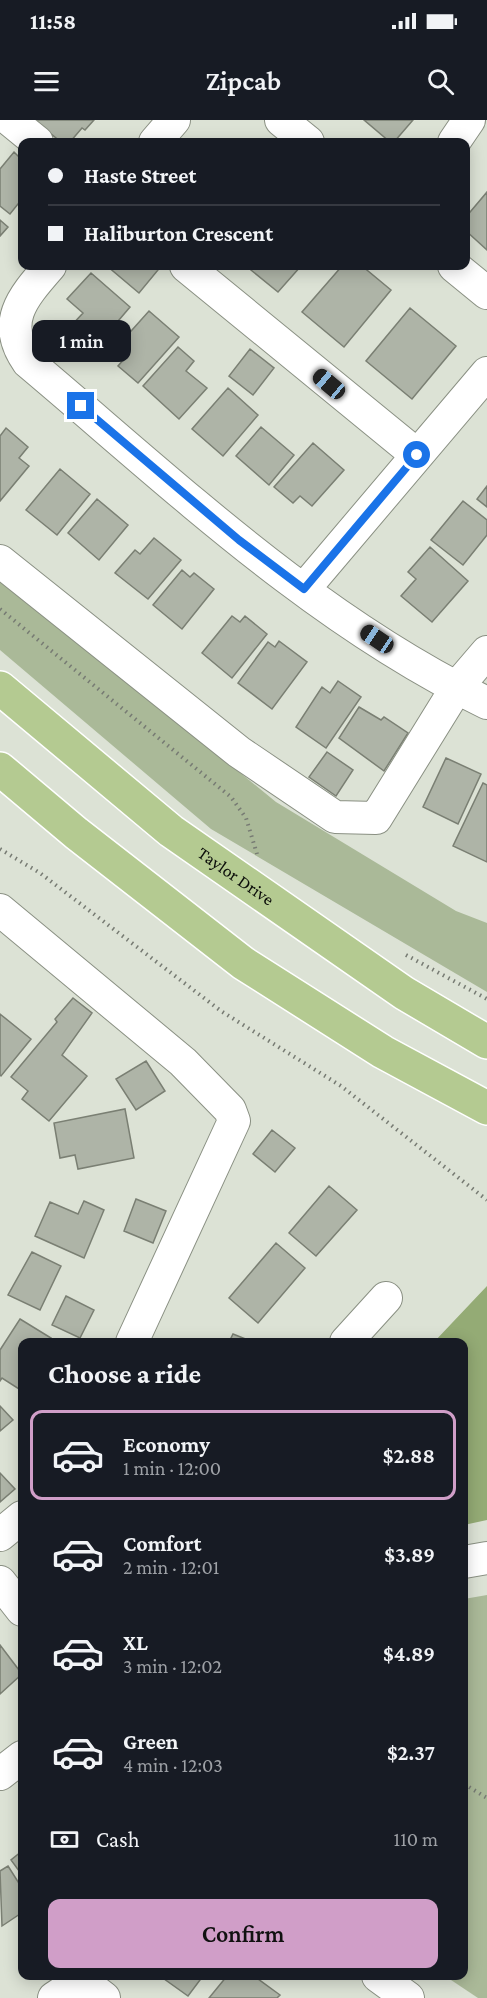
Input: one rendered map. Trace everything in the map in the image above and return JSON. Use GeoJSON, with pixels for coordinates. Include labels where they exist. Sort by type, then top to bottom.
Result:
{"type":"FeatureCollection","features":[{"type":"Feature","properties":{"kind":"main road","name":"Taylor Drive"},"geometry":{"type":"LineString","coordinates":[[0,688],[171,831],[404,993],[487,1042]]}},
{"type":"Feature","properties":{"kind":"main road"},"geometry":{"type":"LineString","coordinates":[[0,769],[76,833],[243,963],[383,1052],[487,1108]]}},
{"type":"Feature","properties":{"kind":"street"},"geometry":{"type":"LineString","coordinates":[[10,120],[32,138]]}},
{"type":"Feature","properties":{"kind":"street"},"geometry":{"type":"LineString","coordinates":[[158,138],[174,120]]}},
{"type":"Feature","properties":{"kind":"street"},"geometry":{"type":"LineString","coordinates":[[281,120],[303,138]]}},
{"type":"Feature","properties":{"kind":"street"},"geometry":{"type":"LineString","coordinates":[[457,138],[469,120]]}},
{"type":"Feature","properties":{"kind":"street"},"geometry":{"type":"LineString","coordinates":[[47,270],[24,296],[13,318],[12,331],[19,351],[239,540],[304,589],[377,639],[487,703]]}},
{"type":"Feature","properties":{"kind":"street"},"geometry":{"type":"LineString","coordinates":[[191,270],[417,455]]}},
{"type":"Feature","properties":{"kind":"street"},"geometry":{"type":"LineString","coordinates":[[459,270],[487,293]]}},
{"type":"Feature","properties":{"kind":"street"},"geometry":{"type":"LineString","coordinates":[[304,589],[487,373]]}},
{"type":"Feature","properties":{"kind":"street"},"geometry":{"type":"LineString","coordinates":[[0,561],[239,752],[336,818],[376,818],[457,687],[487,652]]}},
{"type":"Feature","properties":{"kind":"street"},"geometry":{"type":"LineString","coordinates":[[0,910],[183,1062],[230,1110],[234,1120],[134,1338]]}},
{"type":"Feature","properties":{"kind":"street"},"geometry":{"type":"LineString","coordinates":[[350,1338],[386,1298]]}},
{"type":"Feature","properties":{"kind":"street"},"geometry":{"type":"LineString","coordinates":[[0,1535],[18,1520]]}},
{"type":"Feature","properties":{"kind":"street"},"geometry":{"type":"LineString","coordinates":[[468,1561],[487,1558]]}},
{"type":"Feature","properties":{"kind":"street"},"geometry":{"type":"LineString","coordinates":[[0,1582],[18,1605]]}},
{"type":"Feature","properties":{"kind":"street"},"geometry":{"type":"LineString","coordinates":[[0,1774],[18,1760]]}},
{"type":"Feature","properties":{"kind":"street"},"geometry":{"type":"LineString","coordinates":[[383,1980],[408,1998]]}},
{"type":"Feature","properties":{"kind":"street"},"geometry":{"type":"LineString","coordinates":[[54,1998],[91,1985]]}},
{"type":"Feature","properties":{"kind":"path"},"geometry":{"type":"LineString","coordinates":[[0,609],[231,797],[246,818],[260,862]]}},
{"type":"Feature","properties":{"kind":"path"},"geometry":{"type":"LineString","coordinates":[[0,849],[40,873],[221,1011],[340,1086],[487,1200]]}},
{"type":"Feature","properties":{"kind":"path"},"geometry":{"type":"LineString","coordinates":[[402,953],[487,999]]}},
{"type":"Feature","properties":{"kind":"path"},"geometry":{"type":"LineString","coordinates":[[468,1786],[487,1798]]}},
{"type":"Feature","properties":{"kind":"green space"},"geometry":{"type":"Polygon","coordinates":[[[0,577],[276,802],[456,911],[487,923],[487,992],[211,829],[0,650],[0,577]]]}},
{"type":"Feature","properties":{"kind":"green space"},"geometry":{"type":"Polygon","coordinates":[[[487,1286],[487,1520],[468,1524],[468,1338],[438,1338],[487,1286]]]}},
{"type":"Feature","properties":{"kind":"green space"},"geometry":{"type":"Polygon","coordinates":[[[487,1595],[487,1998],[478,1998],[451,1980],[468,1980],[468,1598],[487,1595]]]}},
{"type":"Feature","properties":{"kind":"building"},"geometry":{"type":"Polygon","coordinates":[[[34,120],[94,120],[85,130],[82,128],[73,138],[56,138],[34,120]]]}},
{"type":"Feature","properties":{"kind":"building"},"geometry":{"type":"Polygon","coordinates":[[[364,120],[413,120],[397,138],[385,138],[364,120]]]}},
{"type":"Feature","properties":{"kind":"building"},"geometry":{"type":"Polygon","coordinates":[[[14,152],[18,156],[18,204],[10,214],[0,206],[0,169],[14,152]]]}},
{"type":"Feature","properties":{"kind":"building"},"geometry":{"type":"Polygon","coordinates":[[[487,192],[487,250],[470,235],[470,212],[487,192]]]}},
{"type":"Feature","properties":{"kind":"building"},"geometry":{"type":"Polygon","coordinates":[[[0,220],[8,227],[0,236],[0,220]]]}},
{"type":"Feature","properties":{"kind":"building"},"geometry":{"type":"Polygon","coordinates":[[[112,270],[158,270],[139,293],[112,270]]]}},
{"type":"Feature","properties":{"kind":"building"},"geometry":{"type":"Polygon","coordinates":[[[251,270],[297,270],[278,292],[251,270]]]}},
{"type":"Feature","properties":{"kind":"building"},"geometry":{"type":"Polygon","coordinates":[[[339,270],[367,270],[391,290],[344,347],[302,312],[339,270]]]}},
{"type":"Feature","properties":{"kind":"building"},"geometry":{"type":"Polygon","coordinates":[[[91,273],[130,307],[96,347],[71,326],[83,313],[67,299],[91,273]]]}},
{"type":"Feature","properties":{"kind":"building"},"geometry":{"type":"Polygon","coordinates":[[[410,308],[456,346],[412,399],[366,361],[410,308]]]}},
{"type":"Feature","properties":{"kind":"building"},"geometry":{"type":"Polygon","coordinates":[[[149,311],[179,337],[138,383],[118,366],[125,358],[115,349],[149,311]]]}},
{"type":"Feature","properties":{"kind":"building"},"geometry":{"type":"Polygon","coordinates":[[[178,347],[194,361],[186,371],[207,388],[179,419],[143,386],[178,347]]]}},
{"type":"Feature","properties":{"kind":"building"},"geometry":{"type":"Polygon","coordinates":[[[250,349],[274,368],[253,395],[229,376],[250,349]]]}},
{"type":"Feature","properties":{"kind":"building"},"geometry":{"type":"Polygon","coordinates":[[[228,388],[258,415],[223,456],[192,429],[228,388]]]}},
{"type":"Feature","properties":{"kind":"building"},"geometry":{"type":"Polygon","coordinates":[[[261,427],[294,455],[269,485],[236,456],[261,427]]]}},
{"type":"Feature","properties":{"kind":"building"},"geometry":{"type":"Polygon","coordinates":[[[6,428],[28,447],[19,458],[29,466],[0,501],[0,436],[6,428]]]}},
{"type":"Feature","properties":{"kind":"building"},"geometry":{"type":"Polygon","coordinates":[[[313,443],[344,470],[312,506],[300,496],[293,503],[274,487],[313,443]]]}},
{"type":"Feature","properties":{"kind":"building"},"geometry":{"type":"Polygon","coordinates":[[[60,469],[90,494],[57,535],[26,510],[60,469]]]}},
{"type":"Feature","properties":{"kind":"building"},"geometry":{"type":"Polygon","coordinates":[[[487,486],[487,507],[477,499],[487,486]]]}},
{"type":"Feature","properties":{"kind":"building"},"geometry":{"type":"Polygon","coordinates":[[[97,499],[128,525],[99,560],[68,533],[97,499]]]}},
{"type":"Feature","properties":{"kind":"building"},"geometry":{"type":"Polygon","coordinates":[[[463,501],[487,520],[487,535],[463,565],[431,540],[463,501]]]}},
{"type":"Feature","properties":{"kind":"building"},"geometry":{"type":"Polygon","coordinates":[[[154,538],[181,560],[148,599],[115,573],[135,550],[140,554],[154,538]]]}},
{"type":"Feature","properties":{"kind":"building"},"geometry":{"type":"Polygon","coordinates":[[[430,547],[468,581],[432,622],[401,596],[416,579],[408,572],[430,547]]]}},
{"type":"Feature","properties":{"kind":"building"},"geometry":{"type":"Polygon","coordinates":[[[182,570],[190,577],[194,573],[214,589],[182,629],[153,605],[182,570]]]}},
{"type":"Feature","properties":{"kind":"building"},"geometry":{"type":"Polygon","coordinates":[[[232,616],[240,622],[245,616],[267,634],[232,678],[202,653],[232,616]]]}},
{"type":"Feature","properties":{"kind":"building"},"geometry":{"type":"Polygon","coordinates":[[[279,641],[307,662],[272,709],[238,683],[268,642],[275,647],[279,641]]]}},
{"type":"Feature","properties":{"kind":"building"},"geometry":{"type":"Polygon","coordinates":[[[338,681],[361,697],[326,748],[296,727],[322,687],[330,693],[338,681]]]}},
{"type":"Feature","properties":{"kind":"building"},"geometry":{"type":"Polygon","coordinates":[[[359,707],[381,720],[384,717],[408,733],[384,771],[339,738],[359,707]]]}},
{"type":"Feature","properties":{"kind":"building"},"geometry":{"type":"Polygon","coordinates":[[[327,752],[353,770],[336,796],[309,777],[327,752]]]}},
{"type":"Feature","properties":{"kind":"building"},"geometry":{"type":"Polygon","coordinates":[[[446,758],[481,774],[458,824],[423,807],[446,758]]]}},
{"type":"Feature","properties":{"kind":"building"},"geometry":{"type":"Polygon","coordinates":[[[483,783],[487,785],[487,862],[453,846],[483,783]]]}},
{"type":"Feature","properties":{"kind":"building"},"geometry":{"type":"Polygon","coordinates":[[[73,998],[92,1013],[62,1055],[87,1076],[49,1121],[22,1099],[28,1091],[11,1077],[57,1022],[55,1019],[73,998]]]}},
{"type":"Feature","properties":{"kind":"building"},"geometry":{"type":"Polygon","coordinates":[[[0,1014],[31,1039],[1,1076],[0,1075],[0,1014]]]}},
{"type":"Feature","properties":{"kind":"building"},"geometry":{"type":"Polygon","coordinates":[[[146,1061],[165,1091],[136,1110],[116,1079],[146,1061]]]}},
{"type":"Feature","properties":{"kind":"building"},"geometry":{"type":"Polygon","coordinates":[[[125,1109],[134,1158],[78,1169],[75,1155],[60,1158],[54,1123],[125,1109]]]}},
{"type":"Feature","properties":{"kind":"building"},"geometry":{"type":"Polygon","coordinates":[[[272,1130],[295,1148],[275,1172],[253,1154],[272,1130]]]}},
{"type":"Feature","properties":{"kind":"building"},"geometry":{"type":"Polygon","coordinates":[[[329,1186],[357,1210],[316,1256],[289,1233],[329,1186]]]}},
{"type":"Feature","properties":{"kind":"building"},"geometry":{"type":"Polygon","coordinates":[[[136,1199],[166,1211],[153,1243],[124,1231],[136,1199]]]}},
{"type":"Feature","properties":{"kind":"building"},"geometry":{"type":"Polygon","coordinates":[[[84,1201],[104,1210],[84,1258],[35,1236],[50,1202],[78,1214],[84,1201]]]}},
{"type":"Feature","properties":{"kind":"building"},"geometry":{"type":"Polygon","coordinates":[[[276,1243],[305,1268],[258,1323],[229,1298],[276,1243]]]}},
{"type":"Feature","properties":{"kind":"building"},"geometry":{"type":"Polygon","coordinates":[[[32,1252],[61,1266],[40,1310],[8,1295],[32,1252]]]}},
{"type":"Feature","properties":{"kind":"building"},"geometry":{"type":"Polygon","coordinates":[[[66,1296],[94,1310],[80,1338],[52,1325],[66,1296]]]}},
{"type":"Feature","properties":{"kind":"building"},"geometry":{"type":"Polygon","coordinates":[[[20,1319],[51,1338],[18,1338],[18,1388],[2,1378],[0,1381],[0,1350],[20,1319]]]}},
{"type":"Feature","properties":{"kind":"building"},"geometry":{"type":"Polygon","coordinates":[[[233,1334],[243,1338],[231,1338],[233,1334]]]}},
{"type":"Feature","properties":{"kind":"building"},"geometry":{"type":"Polygon","coordinates":[[[0,1406],[13,1420],[0,1431],[0,1406]]]}},
{"type":"Feature","properties":{"kind":"building"},"geometry":{"type":"Polygon","coordinates":[[[0,1473],[15,1489],[0,1502],[0,1473]]]}},
{"type":"Feature","properties":{"kind":"building"},"geometry":{"type":"Polygon","coordinates":[[[0,1645],[18,1669],[18,1678],[0,1694],[0,1645]]]}},
{"type":"Feature","properties":{"kind":"building"},"geometry":{"type":"Polygon","coordinates":[[[18,1854],[18,1870],[11,1860],[18,1854]]]}},
{"type":"Feature","properties":{"kind":"building"},"geometry":{"type":"Polygon","coordinates":[[[8,1866],[18,1882],[18,1915],[2,1926],[0,1871],[8,1866]]]}},
{"type":"Feature","properties":{"kind":"building"},"geometry":{"type":"Polygon","coordinates":[[[166,1980],[200,1980],[188,1996],[166,1980]]]}},
{"type":"Feature","properties":{"kind":"building"},"geometry":{"type":"Polygon","coordinates":[[[224,1980],[259,1980],[280,1995],[277,1998],[209,1998],[224,1980]]]}},
{"type":"Feature","properties":{"kind":"route"},"geometry":{"type":"LineString","coordinates":[[81,406],[239,540],[304,589],[417,455]]}}]}
